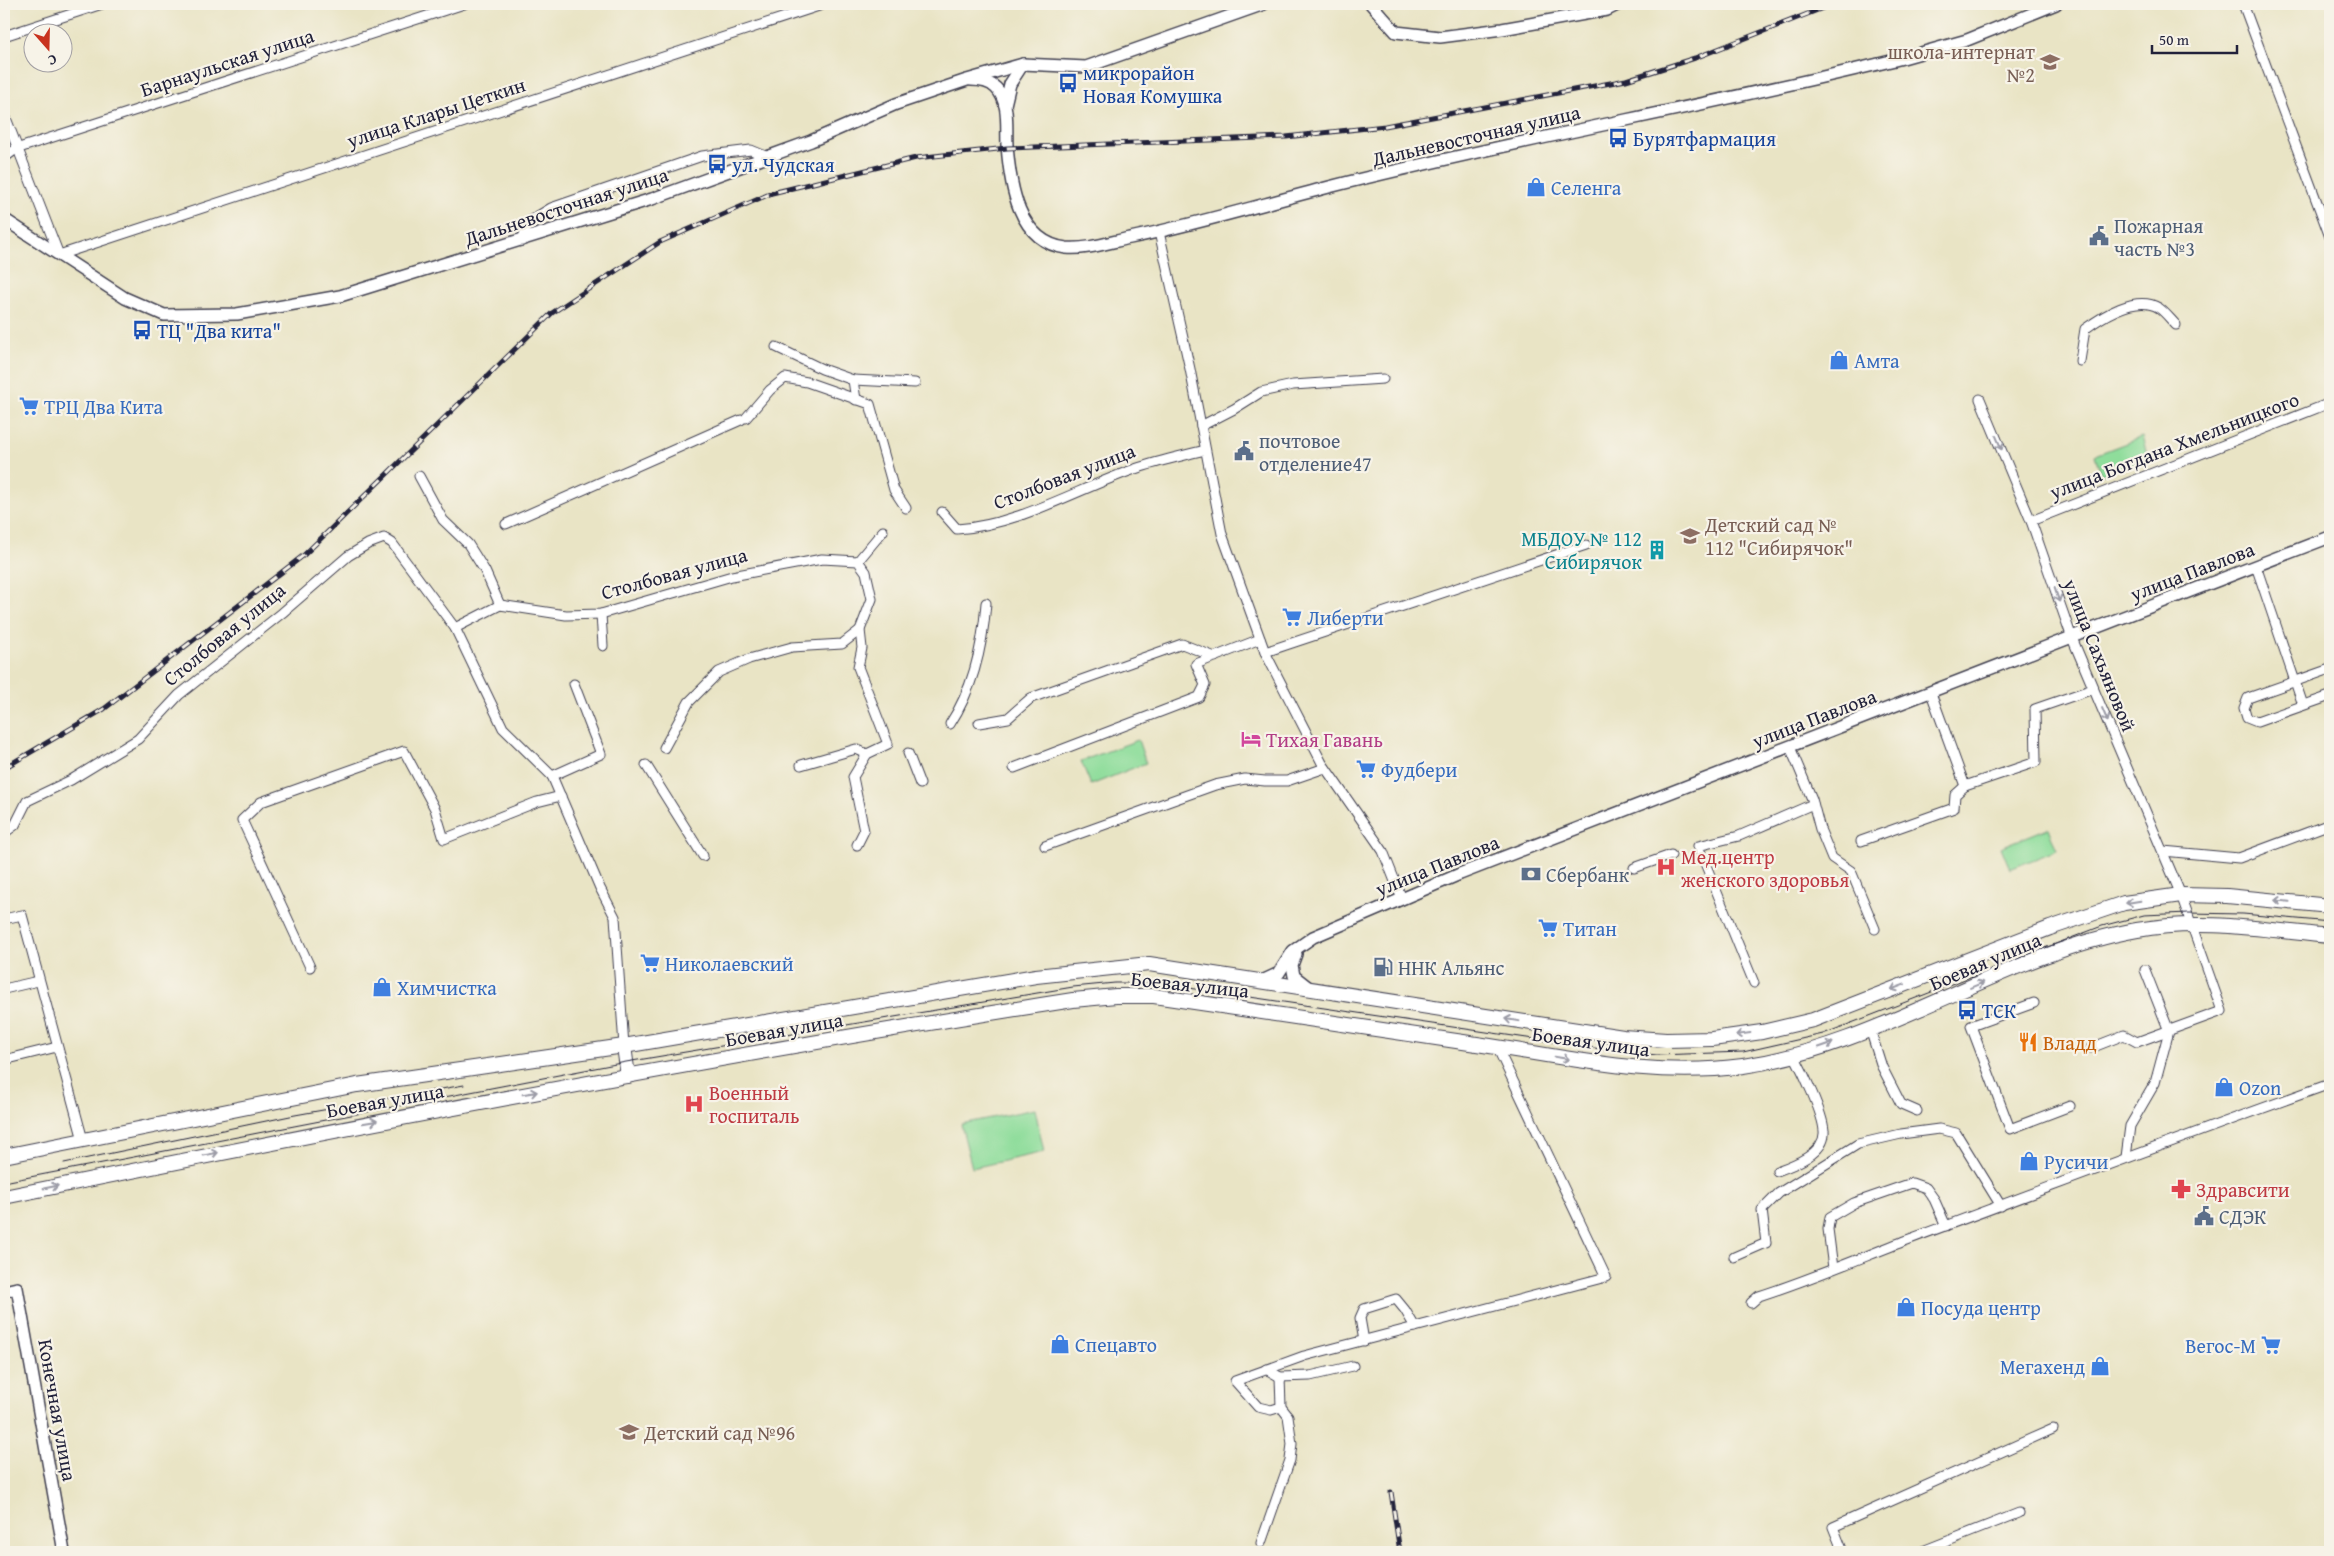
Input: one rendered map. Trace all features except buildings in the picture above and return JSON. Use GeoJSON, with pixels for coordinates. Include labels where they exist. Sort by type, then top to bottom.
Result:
{"type":"FeatureCollection","features":[{"type":"Feature","properties":{"kind":"main road","name":"Боевая улица"},"geometry":{"type":"LineString","coordinates":[[4,1156],[357,1085],[624,1046],[908,997],[1093,969],[1149,964],[1264,980],[1622,1037],[1666,1040],[1712,1039],[1762,1032],[1813,1020],[2050,928],[2124,903],[2181,895],[2227,896],[2330,906]]}},
{"type":"Feature","properties":{"kind":"main road","name":"Боевая улица"},"geometry":{"type":"LineString","coordinates":[[4,1196],[335,1129],[628,1076],[1028,1007],[1116,996],[1154,996],[1655,1070],[1690,1070],[1743,1066],[1794,1055],[1870,1029],[2073,946],[2137,930],[2191,923],[2330,936]]}},
{"type":"Feature","properties":{"kind":"main road","name":"Столбовая улица"},"geometry":{"type":"LineString","coordinates":[[624,1046],[628,1076]]}},
{"type":"Feature","properties":{"kind":"street"},"geometry":{"type":"LineString","coordinates":[[4,36],[102,4]]}},
{"type":"Feature","properties":{"kind":"street","name":"Барнаульская улица"},"geometry":{"type":"LineString","coordinates":[[4,158],[16,148],[464,4]]}},
{"type":"Feature","properties":{"kind":"street","name":"улица Клары Цеткин"},"geometry":{"type":"LineString","coordinates":[[59,255],[825,4]]}},
{"type":"Feature","properties":{"kind":"street","name":"Дальневосточная улица"},"geometry":{"type":"LineString","coordinates":[[59,255],[125,298],[164,315],[237,314],[340,296],[652,200],[811,141],[896,104],[967,80],[1023,64],[1086,67],[1264,4]]}},
{"type":"Feature","properties":{"kind":"street"},"geometry":{"type":"LineString","coordinates":[[1371,4],[1396,32],[1440,37],[1606,10],[1619,4]]}},
{"type":"Feature","properties":{"kind":"street","name":"Дальневосточная улица"},"geometry":{"type":"LineString","coordinates":[[1023,64],[1010,84],[1005,105],[1007,148],[1016,202],[1024,220],[1037,236],[1052,244],[1067,248],[1089,247],[1159,232],[1331,187],[1903,58],[1967,40],[2056,4]]}},
{"type":"Feature","properties":{"kind":"street"},"geometry":{"type":"LineString","coordinates":[[2243,4],[2330,237]]}},
{"type":"Feature","properties":{"kind":"street"},"geometry":{"type":"LineString","coordinates":[[967,80],[981,80],[996,88],[1005,105]]}},
{"type":"Feature","properties":{"kind":"street"},"geometry":{"type":"LineString","coordinates":[[4,112],[16,148],[59,255]]}},
{"type":"Feature","properties":{"kind":"street"},"geometry":{"type":"LineString","coordinates":[[522,241],[528,222],[551,208],[702,156],[751,150],[768,157]]}},
{"type":"Feature","properties":{"kind":"street"},"geometry":{"type":"LineString","coordinates":[[4,219],[59,255]]}},
{"type":"Feature","properties":{"kind":"street"},"geometry":{"type":"LineString","coordinates":[[1159,232],[1222,534],[1260,639],[1325,768],[1383,851],[1402,899]]}},
{"type":"Feature","properties":{"kind":"street"},"geometry":{"type":"LineString","coordinates":[[2080,361],[2085,329],[2103,316],[2137,304],[2158,308],[2176,325]]}},
{"type":"Feature","properties":{"kind":"street"},"geometry":{"type":"LineString","coordinates":[[776,347],[822,369],[853,380],[915,384]]}},
{"type":"Feature","properties":{"kind":"street"},"geometry":{"type":"LineString","coordinates":[[506,524],[744,419],[770,390],[785,378],[806,382],[870,404],[894,490],[906,508]]}},
{"type":"Feature","properties":{"kind":"street"},"geometry":{"type":"LineString","coordinates":[[1201,426],[1261,392],[1293,385],[1383,379]]}},
{"type":"Feature","properties":{"kind":"street"},"geometry":{"type":"LineString","coordinates":[[853,380],[856,400]]}},
{"type":"Feature","properties":{"kind":"street","name":"улица Сахьяновой"},"geometry":{"type":"LineString","coordinates":[[1980,398],[2031,521],[2072,638],[2181,895],[2222,1010],[2169,1030]]}},
{"type":"Feature","properties":{"kind":"street","name":"улица Богдана Хмельницкого"},"geometry":{"type":"LineString","coordinates":[[2031,521],[2330,403]]}},
{"type":"Feature","properties":{"kind":"street","name":"Столбовая улица"},"geometry":{"type":"LineString","coordinates":[[942,512],[957,529],[984,527],[1136,468],[1205,450]]}},
{"type":"Feature","properties":{"kind":"street"},"geometry":{"type":"LineString","coordinates":[[419,476],[443,520],[468,544],[485,571],[500,605],[455,628]]}},
{"type":"Feature","properties":{"kind":"street"},"geometry":{"type":"LineString","coordinates":[[857,845],[864,831],[853,777],[867,754],[888,744],[858,667],[862,648],[860,630],[872,599],[866,572],[858,561],[883,532]]}},
{"type":"Feature","properties":{"kind":"street","name":"улица Павлова"},"geometry":{"type":"LineString","coordinates":[[1264,980],[1279,973],[1293,951],[1313,937],[1402,899],[2330,537]]}},
{"type":"Feature","properties":{"kind":"street","name":"Столбовая улица"},"geometry":{"type":"LineString","coordinates":[[4,833],[15,825],[27,801],[71,780],[138,739],[179,694],[282,613],[348,556],[375,540],[384,538],[392,543],[455,628],[503,728],[552,776],[600,888],[615,917],[624,1046]]}},
{"type":"Feature","properties":{"kind":"street"},"geometry":{"type":"LineString","coordinates":[[1265,652],[1586,545]]}},
{"type":"Feature","properties":{"kind":"street","name":"Столбовая улица"},"geometry":{"type":"LineString","coordinates":[[500,605],[566,615],[601,614],[732,576],[822,559],[858,561]]}},
{"type":"Feature","properties":{"kind":"street"},"geometry":{"type":"LineString","coordinates":[[2256,566],[2303,705]]}},
{"type":"Feature","properties":{"kind":"street"},"geometry":{"type":"LineString","coordinates":[[950,724],[960,709],[975,667],[984,627],[986,603]]}},
{"type":"Feature","properties":{"kind":"street"},"geometry":{"type":"LineString","coordinates":[[601,614],[603,646]]}},
{"type":"Feature","properties":{"kind":"street"},"geometry":{"type":"LineString","coordinates":[[664,748],[689,702],[719,672],[749,659],[792,647],[842,644],[860,630]]}},
{"type":"Feature","properties":{"kind":"street"},"geometry":{"type":"LineString","coordinates":[[1014,768],[1199,697],[1205,685],[1196,664],[1260,639]]}},
{"type":"Feature","properties":{"kind":"street"},"geometry":{"type":"LineString","coordinates":[[979,723],[1008,718],[1031,698],[1182,644],[1215,657]]}},
{"type":"Feature","properties":{"kind":"street"},"geometry":{"type":"LineString","coordinates":[[2330,670],[2248,698],[2244,708],[2247,718],[2257,722],[2330,696]]}},
{"type":"Feature","properties":{"kind":"street"},"geometry":{"type":"LineString","coordinates":[[552,776],[601,754],[574,684]]}},
{"type":"Feature","properties":{"kind":"street"},"geometry":{"type":"LineString","coordinates":[[1861,841],[1954,808],[1955,795],[1965,786],[2036,762],[2035,709],[2093,689]]}},
{"type":"Feature","properties":{"kind":"street"},"geometry":{"type":"LineString","coordinates":[[1931,692],[1965,786]]}},
{"type":"Feature","properties":{"kind":"street"},"geometry":{"type":"LineString","coordinates":[[1790,747],[1814,804],[1820,829],[1832,858],[1851,871],[1875,929]]}},
{"type":"Feature","properties":{"kind":"street"},"geometry":{"type":"LineString","coordinates":[[801,764],[856,750],[867,754]]}},
{"type":"Feature","properties":{"kind":"street"},"geometry":{"type":"LineString","coordinates":[[310,967],[242,820],[261,802],[404,751],[435,809],[444,839],[537,802],[561,796]]}},
{"type":"Feature","properties":{"kind":"street"},"geometry":{"type":"LineString","coordinates":[[908,754],[920,784]]}},
{"type":"Feature","properties":{"kind":"street"},"geometry":{"type":"LineString","coordinates":[[646,764],[703,856]]}},
{"type":"Feature","properties":{"kind":"street"},"geometry":{"type":"LineString","coordinates":[[1045,846],[1215,785],[1245,779],[1287,781],[1325,768]]}},
{"type":"Feature","properties":{"kind":"street"},"geometry":{"type":"LineString","coordinates":[[1754,983],[1698,846],[1739,836],[1814,804]]}},
{"type":"Feature","properties":{"kind":"street"},"geometry":{"type":"LineString","coordinates":[[2163,851],[2239,858],[2330,824]]}},
{"type":"Feature","properties":{"kind":"street"},"geometry":{"type":"LineString","coordinates":[[1634,868],[1671,855]]}},
{"type":"Feature","properties":{"kind":"street"},"geometry":{"type":"LineString","coordinates":[[4,919],[22,914],[38,980],[83,1140]]}},
{"type":"Feature","properties":{"kind":"street","name":"улица Павлова"},"geometry":{"type":"LineString","coordinates":[[1308,987],[1294,976],[1292,966],[1295,956],[1302,945],[1313,937]]}},
{"type":"Feature","properties":{"kind":"street"},"geometry":{"type":"LineString","coordinates":[[2126,1157],[2130,1126],[2155,1084],[2169,1030],[2145,970]]}},
{"type":"Feature","properties":{"kind":"street"},"geometry":{"type":"LineString","coordinates":[[4,989],[38,980]]}},
{"type":"Feature","properties":{"kind":"street"},"geometry":{"type":"LineString","coordinates":[[2034,1003],[1971,1026],[2010,1129],[2070,1106]]}},
{"type":"Feature","properties":{"kind":"street"},"geometry":{"type":"LineString","coordinates":[[1870,1029],[1882,1067],[1901,1104],[1917,1111]]}},
{"type":"Feature","properties":{"kind":"street"},"geometry":{"type":"LineString","coordinates":[[2091,1048],[2124,1035],[2138,1042],[2169,1030]]}},
{"type":"Feature","properties":{"kind":"street"},"geometry":{"type":"LineString","coordinates":[[4,1060],[57,1047]]}},
{"type":"Feature","properties":{"kind":"street"},"geometry":{"type":"LineString","coordinates":[[1281,1407],[1272,1410],[1258,1407],[1235,1380],[1364,1340],[1606,1278],[1497,1047]]}},
{"type":"Feature","properties":{"kind":"street"},"geometry":{"type":"LineString","coordinates":[[1778,1170],[1799,1164],[1810,1155],[1821,1143],[1824,1131],[1809,1086],[1794,1055]]}},
{"type":"Feature","properties":{"kind":"street"},"geometry":{"type":"LineString","coordinates":[[1751,1303],[1758,1296],[2001,1206],[2126,1157],[2330,1084]]}},
{"type":"Feature","properties":{"kind":"street"},"geometry":{"type":"LineString","coordinates":[[1734,1258],[1766,1243],[1762,1210],[1779,1193],[1858,1144],[1901,1134],[1939,1130],[1956,1133],[2001,1206]]}},
{"type":"Feature","properties":{"kind":"street"},"geometry":{"type":"LineString","coordinates":[[1833,1268],[1828,1228],[1830,1217],[1854,1203],[1912,1184],[1926,1188],[1934,1199],[1946,1226]]}},
{"type":"Feature","properties":{"kind":"street","name":"Конечная улица"},"geometry":{"type":"LineString","coordinates":[[4,1291],[17,1288],[64,1552]]}},
{"type":"Feature","properties":{"kind":"street"},"geometry":{"type":"LineString","coordinates":[[1364,1340],[1360,1318],[1364,1309],[1396,1299],[1415,1327]]}},
{"type":"Feature","properties":{"kind":"street"},"geometry":{"type":"LineString","coordinates":[[1266,1369],[1280,1377],[1310,1376],[1353,1366]]}},
{"type":"Feature","properties":{"kind":"street"},"geometry":{"type":"LineString","coordinates":[[1261,1543],[1290,1460],[1292,1444],[1288,1416],[1281,1407],[1280,1377]]}},
{"type":"Feature","properties":{"kind":"street"},"geometry":{"type":"LineString","coordinates":[[1843,1552],[1833,1527],[2054,1429]]}},
{"type":"Feature","properties":{"kind":"street"},"geometry":{"type":"LineString","coordinates":[[1920,1552],[2019,1513]]}},
{"type":"Feature","properties":{"kind":"green space"},"geometry":{"type":"Polygon","coordinates":[[[2142,437],[2148,458],[2101,475],[2095,455],[2142,437]]]}},
{"type":"Feature","properties":{"kind":"green space"},"geometry":{"type":"Polygon","coordinates":[[[1138,740],[1146,763],[1091,785],[1081,761],[1138,740]]]}},
{"type":"Feature","properties":{"kind":"green space"},"geometry":{"type":"Polygon","coordinates":[[[2048,828],[2057,850],[2010,869],[2001,847],[2048,828]]]}},
{"type":"Feature","properties":{"kind":"green space"},"geometry":{"type":"Polygon","coordinates":[[[1035,1109],[1044,1152],[972,1168],[961,1124],[1035,1109]]]}},
{"type":"Feature","properties":{"kind":"tram line"},"geometry":{"type":"LineString","coordinates":[[4,1182],[626,1062],[1073,987],[1115,983],[1155,983],[1608,1050],[1657,1055],[1743,1052],[1823,1034],[2102,926],[2144,915],[2188,913],[2243,914],[2330,922]]}},
{"type":"Feature","properties":{"kind":"tram line"},"geometry":{"type":"LineString","coordinates":[[64,1163],[295,1115],[464,1085]]}},
{"type":"Feature","properties":{"kind":"railway"},"geometry":{"type":"LineString","coordinates":[[4,768],[104,709],[304,555],[552,313],[660,242],[772,193],[916,158],[1007,148],[1286,137],[1385,126],[1626,80],[1695,58],[1833,4]]}},
{"type":"Feature","properties":{"kind":"railway"},"geometry":{"type":"LineString","coordinates":[[1391,1492],[1400,1552]]}},
{"type":"Feature","properties":{"kind":"place","name":"школа-интернат №2"},"geometry":{"type":"Point","coordinates":[2050,62]}},
{"type":"Feature","properties":{"kind":"place","name":"микрорайон Новая Комушка"},"geometry":{"type":"Point","coordinates":[1068,83]}},
{"type":"Feature","properties":{"kind":"place","name":"Бурятфармация"},"geometry":{"type":"Point","coordinates":[1618,138]}},
{"type":"Feature","properties":{"kind":"place","name":"ул. Чудская"},"geometry":{"type":"Point","coordinates":[717,164]}},
{"type":"Feature","properties":{"kind":"place","name":"Селенга"},"geometry":{"type":"Point","coordinates":[1536,187]}},
{"type":"Feature","properties":{"kind":"place","name":"Пожарная часть №3"},"geometry":{"type":"Point","coordinates":[2099,236]}},
{"type":"Feature","properties":{"kind":"place","name":"ТЦ \"Два кита\""},"geometry":{"type":"Point","coordinates":[142,330]}},
{"type":"Feature","properties":{"kind":"place","name":"Амта"},"geometry":{"type":"Point","coordinates":[1839,360]}},
{"type":"Feature","properties":{"kind":"place","name":"ТРЦ Два Кита"},"geometry":{"type":"Point","coordinates":[29,406]}},
{"type":"Feature","properties":{"kind":"place","name":"почтовое отделение47"},"geometry":{"type":"Point","coordinates":[1244,451]}},
{"type":"Feature","properties":{"kind":"place","name":"Детский сад № 112 \"Сибирячок\""},"geometry":{"type":"Point","coordinates":[1690,536]}},
{"type":"Feature","properties":{"kind":"place","name":"МБДОУ № 112 Сибирячок"},"geometry":{"type":"Point","coordinates":[1657,550]}},
{"type":"Feature","properties":{"kind":"place","name":"Либерти"},"geometry":{"type":"Point","coordinates":[1292,617]}},
{"type":"Feature","properties":{"kind":"place","name":"Тихая Гавань"},"geometry":{"type":"Point","coordinates":[1251,739]}},
{"type":"Feature","properties":{"kind":"place","name":"Фудбери"},"geometry":{"type":"Point","coordinates":[1366,769]}},
{"type":"Feature","properties":{"kind":"place","name":"Мед.центр женского здоровья"},"geometry":{"type":"Point","coordinates":[1666,867]}},
{"type":"Feature","properties":{"kind":"place","name":"Сбербанк"},"geometry":{"type":"Point","coordinates":[1531,874]}},
{"type":"Feature","properties":{"kind":"place","name":"Титан"},"geometry":{"type":"Point","coordinates":[1548,928]}},
{"type":"Feature","properties":{"kind":"place","name":"Николаевский"},"geometry":{"type":"Point","coordinates":[650,963]}},
{"type":"Feature","properties":{"kind":"place","name":"ННК Альянс"},"geometry":{"type":"Point","coordinates":[1383,967]}},
{"type":"Feature","properties":{"kind":"place","name":"Химчистка"},"geometry":{"type":"Point","coordinates":[382,987]}},
{"type":"Feature","properties":{"kind":"place","name":"ТСК"},"geometry":{"type":"Point","coordinates":[1967,1010]}},
{"type":"Feature","properties":{"kind":"place","name":"Владд"},"geometry":{"type":"Point","coordinates":[2028,1042]}},
{"type":"Feature","properties":{"kind":"place","name":"Ozon"},"geometry":{"type":"Point","coordinates":[2224,1087]}},
{"type":"Feature","properties":{"kind":"place","name":"Военный госпиталь"},"geometry":{"type":"Point","coordinates":[694,1104]}},
{"type":"Feature","properties":{"kind":"place","name":"Русичи"},"geometry":{"type":"Point","coordinates":[2029,1161]}},
{"type":"Feature","properties":{"kind":"place","name":"Здравсити"},"geometry":{"type":"Point","coordinates":[2181,1189]}},
{"type":"Feature","properties":{"kind":"place","name":"СДЭК"},"geometry":{"type":"Point","coordinates":[2204,1216]}},
{"type":"Feature","properties":{"kind":"place","name":"Посуда центр"},"geometry":{"type":"Point","coordinates":[1906,1307]}},
{"type":"Feature","properties":{"kind":"place","name":"Спецавто"},"geometry":{"type":"Point","coordinates":[1060,1344]}},
{"type":"Feature","properties":{"kind":"place","name":"Вегос-М"},"geometry":{"type":"Point","coordinates":[2271,1345]}},
{"type":"Feature","properties":{"kind":"place","name":"Мегахенд"},"geometry":{"type":"Point","coordinates":[2100,1366]}},
{"type":"Feature","properties":{"kind":"place","name":"Детский сад №96"},"geometry":{"type":"Point","coordinates":[629,1432]}}]}
